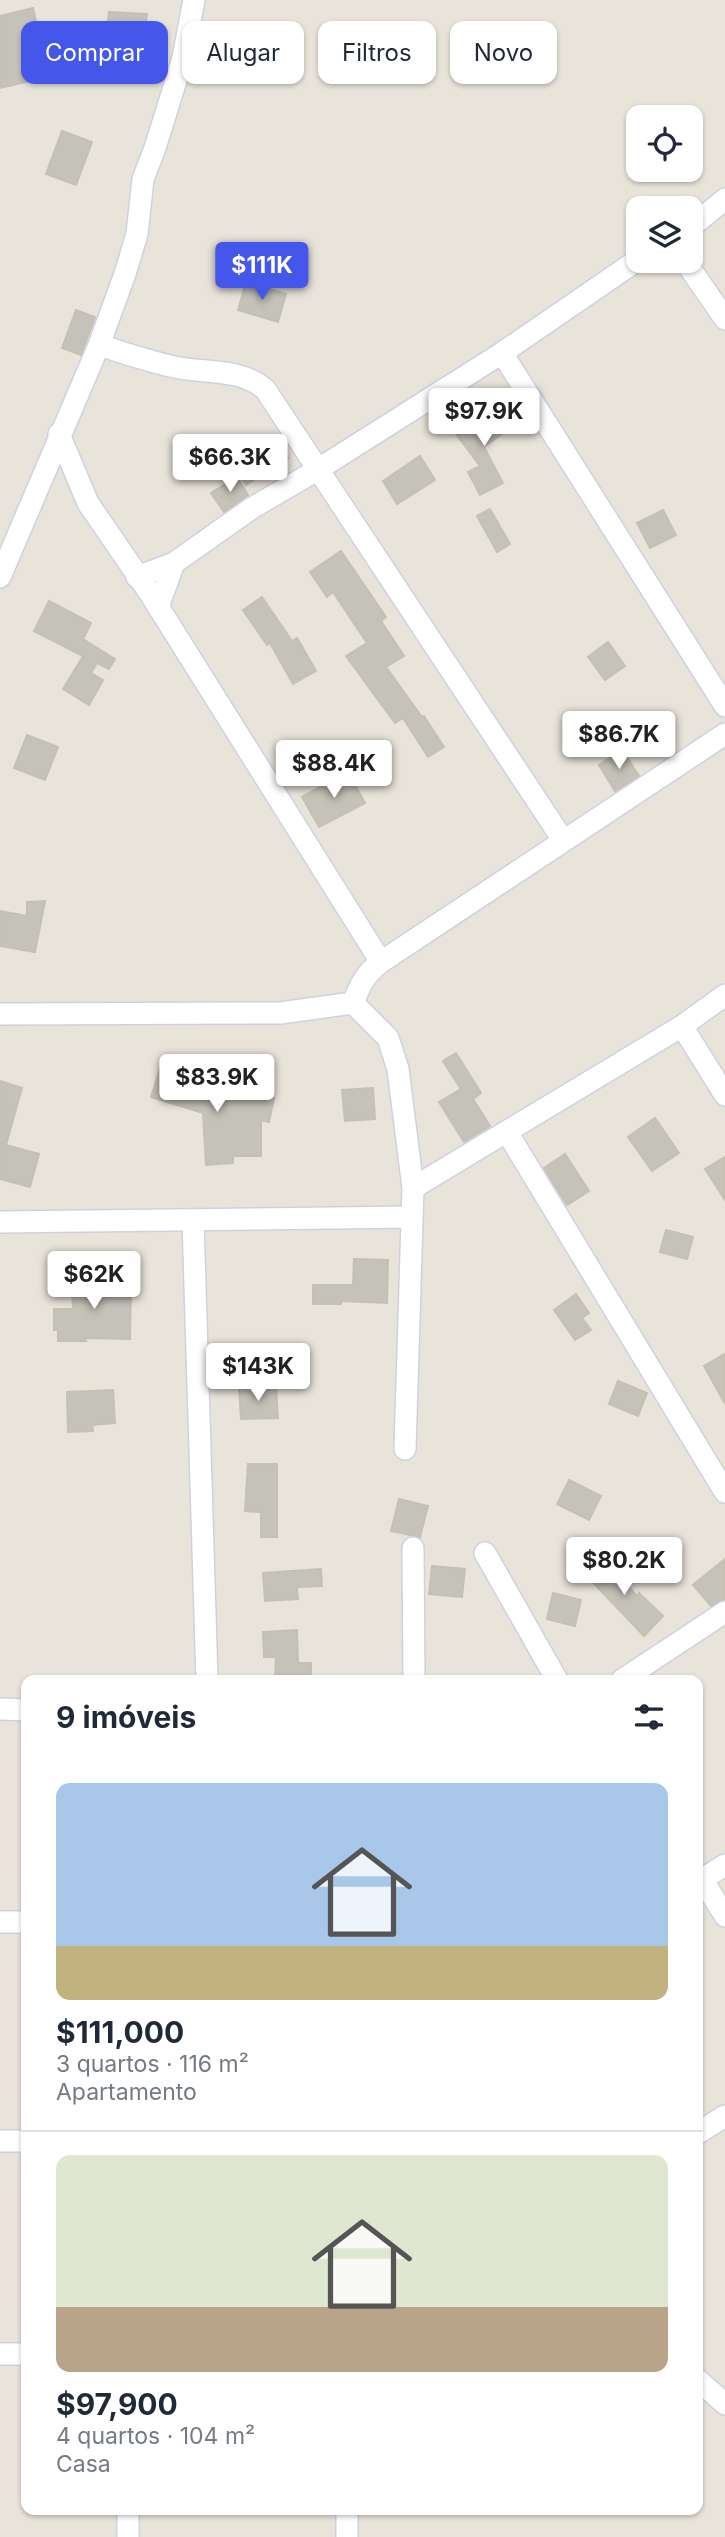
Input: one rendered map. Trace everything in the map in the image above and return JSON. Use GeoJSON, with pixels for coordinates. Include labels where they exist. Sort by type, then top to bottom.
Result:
{"type":"FeatureCollection","features":[{"type":"Feature","properties":{"kind":"street"},"geometry":{"type":"LineString","coordinates":[[0,577],[99,345],[125,274],[137,234],[143,179],[183,58],[194,0]]}},
{"type":"Feature","properties":{"kind":"street"},"geometry":{"type":"LineString","coordinates":[[703,217],[725,199]]}},
{"type":"Feature","properties":{"kind":"street"},"geometry":{"type":"LineString","coordinates":[[137,577],[174,563],[253,508],[502,353],[626,268]]}},
{"type":"Feature","properties":{"kind":"street"},"geometry":{"type":"LineString","coordinates":[[693,273],[725,319]]}},
{"type":"Feature","properties":{"kind":"street"},"geometry":{"type":"LineString","coordinates":[[99,345],[179,368],[241,375],[265,389],[563,840]]}},
{"type":"Feature","properties":{"kind":"street"},"geometry":{"type":"LineString","coordinates":[[502,353],[725,706]]}},
{"type":"Feature","properties":{"kind":"street"},"geometry":{"type":"LineString","coordinates":[[59,435],[88,503],[158,607],[381,962]]}},
{"type":"Feature","properties":{"kind":"street"},"geometry":{"type":"LineString","coordinates":[[158,607],[174,563]]}},
{"type":"Feature","properties":{"kind":"street"},"geometry":{"type":"LineString","coordinates":[[354,1003],[361,981],[381,962],[725,734]]}},
{"type":"Feature","properties":{"kind":"street"},"geometry":{"type":"LineString","coordinates":[[413,1188],[682,1026],[725,995]]}},
{"type":"Feature","properties":{"kind":"street"},"geometry":{"type":"LineString","coordinates":[[0,1014],[280,1013],[354,1003]]}},
{"type":"Feature","properties":{"kind":"street"},"geometry":{"type":"LineString","coordinates":[[354,1003],[388,1038],[398,1069],[413,1188],[405,1449]]}},
{"type":"Feature","properties":{"kind":"street"},"geometry":{"type":"LineString","coordinates":[[682,1026],[725,1095]]}},
{"type":"Feature","properties":{"kind":"street"},"geometry":{"type":"LineString","coordinates":[[507,1132],[725,1492]]}},
{"type":"Feature","properties":{"kind":"street"},"geometry":{"type":"LineString","coordinates":[[0,1222],[412,1217]]}},
{"type":"Feature","properties":{"kind":"street"},"geometry":{"type":"LineString","coordinates":[[193,1220],[208,1675]]}},
{"type":"Feature","properties":{"kind":"street"},"geometry":{"type":"LineString","coordinates":[[413,1548],[414,1675]]}},
{"type":"Feature","properties":{"kind":"street"},"geometry":{"type":"LineString","coordinates":[[485,1553],[554,1675]]}},
{"type":"Feature","properties":{"kind":"street"},"geometry":{"type":"LineString","coordinates":[[630,1675],[725,1612]]}},
{"type":"Feature","properties":{"kind":"street"},"geometry":{"type":"LineString","coordinates":[[0,1709],[21,1710]]}},
{"type":"Feature","properties":{"kind":"street"},"geometry":{"type":"LineString","coordinates":[[703,1879],[725,1865]]}},
{"type":"Feature","properties":{"kind":"street"},"geometry":{"type":"LineString","coordinates":[[703,1885],[725,1916]]}},
{"type":"Feature","properties":{"kind":"street"},"geometry":{"type":"LineString","coordinates":[[0,1922],[21,1922]]}},
{"type":"Feature","properties":{"kind":"street"},"geometry":{"type":"LineString","coordinates":[[703,2130],[725,2116]]}},
{"type":"Feature","properties":{"kind":"street"},"geometry":{"type":"LineString","coordinates":[[0,2141],[21,2141]]}},
{"type":"Feature","properties":{"kind":"street"},"geometry":{"type":"LineString","coordinates":[[0,2354],[21,2354]]}},
{"type":"Feature","properties":{"kind":"street"},"geometry":{"type":"LineString","coordinates":[[703,2384],[725,2404]]}},
{"type":"Feature","properties":{"kind":"street"},"geometry":{"type":"LineString","coordinates":[[128,2515],[128,2537]]}},
{"type":"Feature","properties":{"kind":"street"},"geometry":{"type":"LineString","coordinates":[[347,2515],[347,2537]]}},
{"type":"Feature","properties":{"kind":"building"},"geometry":{"type":"Polygon","coordinates":[[[33,8],[36,21],[21,21],[21,83],[0,88],[0,16],[33,8]]]}},
{"type":"Feature","properties":{"kind":"building"},"geometry":{"type":"Polygon","coordinates":[[[109,12],[147,14],[146,21],[108,21],[109,12]]]}},
{"type":"Feature","properties":{"kind":"building"},"geometry":{"type":"Polygon","coordinates":[[[62,131],[92,142],[76,185],[46,174],[62,131]]]}},
{"type":"Feature","properties":{"kind":"building"},"geometry":{"type":"Polygon","coordinates":[[[246,282],[286,294],[278,322],[238,310],[246,282]]]}},
{"type":"Feature","properties":{"kind":"building"},"geometry":{"type":"Polygon","coordinates":[[[76,310],[95,317],[81,355],[62,348],[76,310]]]}},
{"type":"Feature","properties":{"kind":"building"},"geometry":{"type":"Polygon","coordinates":[[[493,406],[510,428],[484,447],[503,483],[480,495],[468,472],[480,466],[456,434],[493,406]]]}},
{"type":"Feature","properties":{"kind":"building"},"geometry":{"type":"Polygon","coordinates":[[[280,445],[288,458],[246,485],[238,472],[280,445]]]}},
{"type":"Feature","properties":{"kind":"building"},"geometry":{"type":"Polygon","coordinates":[[[420,456],[435,480],[397,504],[383,481],[420,456]]]}},
{"type":"Feature","properties":{"kind":"building"},"geometry":{"type":"Polygon","coordinates":[[[237,477],[248,495],[224,512],[211,493],[237,477]]]}},
{"type":"Feature","properties":{"kind":"building"},"geometry":{"type":"Polygon","coordinates":[[[490,509],[510,544],[497,552],[477,516],[490,509]]]}},
{"type":"Feature","properties":{"kind":"building"},"geometry":{"type":"Polygon","coordinates":[[[663,510],[676,535],[650,548],[637,523],[663,510]]]}},
{"type":"Feature","properties":{"kind":"building"},"geometry":{"type":"Polygon","coordinates":[[[341,551],[386,617],[381,621],[404,656],[386,667],[444,747],[428,757],[403,718],[395,723],[346,656],[367,643],[333,592],[327,597],[310,572],[341,551]]]}},
{"type":"Feature","properties":{"kind":"building"},"geometry":{"type":"Polygon","coordinates":[[[262,597],[292,641],[297,638],[316,671],[293,684],[270,643],[267,645],[243,610],[262,597]]]}},
{"type":"Feature","properties":{"kind":"building"},"geometry":{"type":"Polygon","coordinates":[[[49,601],[91,623],[83,639],[115,659],[109,669],[97,663],[91,673],[103,680],[89,705],[63,689],[83,656],[34,631],[49,601]]]}},
{"type":"Feature","properties":{"kind":"building"},"geometry":{"type":"Polygon","coordinates":[[[608,642],[625,666],[605,680],[588,657],[608,642]]]}},
{"type":"Feature","properties":{"kind":"building"},"geometry":{"type":"Polygon","coordinates":[[[27,735],[58,747],[45,780],[14,768],[27,735]]]}},
{"type":"Feature","properties":{"kind":"building"},"geometry":{"type":"Polygon","coordinates":[[[622,750],[639,776],[615,791],[599,765],[622,750]]]}},
{"type":"Feature","properties":{"kind":"building"},"geometry":{"type":"Polygon","coordinates":[[[348,772],[365,803],[319,827],[302,797],[348,772]]]}},
{"type":"Feature","properties":{"kind":"building"},"geometry":{"type":"Polygon","coordinates":[[[45,901],[35,952],[0,946],[0,911],[27,916],[27,902],[45,901]]]}},
{"type":"Feature","properties":{"kind":"building"},"geometry":{"type":"Polygon","coordinates":[[[456,1053],[481,1093],[473,1099],[490,1126],[464,1142],[439,1102],[461,1089],[443,1061],[456,1053]]]}},
{"type":"Feature","properties":{"kind":"building"},"geometry":{"type":"Polygon","coordinates":[[[163,1059],[191,1069],[187,1082],[240,1098],[242,1092],[274,1098],[269,1122],[261,1120],[261,1156],[233,1156],[233,1163],[206,1165],[203,1113],[151,1097],[163,1059]]]}},
{"type":"Feature","properties":{"kind":"building"},"geometry":{"type":"Polygon","coordinates":[[[0,1081],[22,1088],[6,1145],[39,1154],[30,1187],[0,1179],[0,1081]]]}},
{"type":"Feature","properties":{"kind":"building"},"geometry":{"type":"Polygon","coordinates":[[[373,1088],[375,1119],[345,1121],[342,1090],[373,1088]]]}},
{"type":"Feature","properties":{"kind":"building"},"geometry":{"type":"Polygon","coordinates":[[[655,1118],[679,1153],[652,1171],[628,1137],[655,1118]]]}},
{"type":"Feature","properties":{"kind":"building"},"geometry":{"type":"Polygon","coordinates":[[[565,1154],[589,1191],[567,1205],[544,1168],[565,1154]]]}},
{"type":"Feature","properties":{"kind":"building"},"geometry":{"type":"Polygon","coordinates":[[[725,1157],[725,1200],[705,1169],[725,1157]]]}},
{"type":"Feature","properties":{"kind":"building"},"geometry":{"type":"Polygon","coordinates":[[[666,1230],[693,1237],[687,1259],[660,1252],[666,1230]]]}},
{"type":"Feature","properties":{"kind":"building"},"geometry":{"type":"Polygon","coordinates":[[[354,1259],[388,1260],[387,1303],[341,1301],[341,1304],[313,1304],[313,1285],[353,1285],[354,1259]]]}},
{"type":"Feature","properties":{"kind":"building"},"geometry":{"type":"Polygon","coordinates":[[[92,1268],[93,1286],[131,1286],[130,1339],[85,1338],[86,1341],[58,1341],[58,1330],[54,1330],[54,1309],[73,1309],[71,1269],[92,1268]]]}},
{"type":"Feature","properties":{"kind":"building"},"geometry":{"type":"Polygon","coordinates":[[[576,1294],[589,1313],[582,1318],[591,1330],[575,1340],[554,1310],[576,1294]]]}},
{"type":"Feature","properties":{"kind":"building"},"geometry":{"type":"Polygon","coordinates":[[[725,1354],[725,1404],[704,1366],[725,1354]]]}},
{"type":"Feature","properties":{"kind":"building"},"geometry":{"type":"Polygon","coordinates":[[[618,1381],[647,1393],[638,1416],[609,1404],[618,1381]]]}},
{"type":"Feature","properties":{"kind":"building"},"geometry":{"type":"Polygon","coordinates":[[[276,1387],[278,1418],[241,1419],[239,1388],[276,1387]]]}},
{"type":"Feature","properties":{"kind":"building"},"geometry":{"type":"Polygon","coordinates":[[[113,1390],[115,1423],[92,1425],[93,1431],[68,1432],[67,1392],[113,1390]]]}},
{"type":"Feature","properties":{"kind":"building"},"geometry":{"type":"Polygon","coordinates":[[[248,1464],[277,1464],[277,1537],[261,1537],[261,1512],[245,1511],[248,1464]]]}},
{"type":"Feature","properties":{"kind":"building"},"geometry":{"type":"Polygon","coordinates":[[[569,1480],[601,1496],[589,1520],[557,1504],[569,1480]]]}},
{"type":"Feature","properties":{"kind":"building"},"geometry":{"type":"Polygon","coordinates":[[[399,1499],[428,1506],[420,1537],[391,1531],[399,1499]]]}},
{"type":"Feature","properties":{"kind":"building"},"geometry":{"type":"Polygon","coordinates":[[[601,1557],[637,1596],[639,1593],[663,1616],[644,1636],[584,1573],[601,1557]]]}},
{"type":"Feature","properties":{"kind":"building"},"geometry":{"type":"Polygon","coordinates":[[[725,1559],[725,1599],[711,1606],[693,1585],[725,1559]]]}},
{"type":"Feature","properties":{"kind":"building"},"geometry":{"type":"Polygon","coordinates":[[[432,1566],[465,1569],[462,1597],[429,1594],[432,1566]]]}},
{"type":"Feature","properties":{"kind":"building"},"geometry":{"type":"Polygon","coordinates":[[[321,1569],[322,1586],[297,1587],[298,1599],[265,1601],[263,1573],[321,1569]]]}},
{"type":"Feature","properties":{"kind":"building"},"geometry":{"type":"Polygon","coordinates":[[[553,1593],[581,1600],[575,1626],[547,1619],[553,1593]]]}},
{"type":"Feature","properties":{"kind":"building"},"geometry":{"type":"Polygon","coordinates":[[[297,1630],[298,1663],[311,1663],[311,1675],[275,1675],[276,1657],[264,1657],[263,1632],[297,1630]]]}}]}
